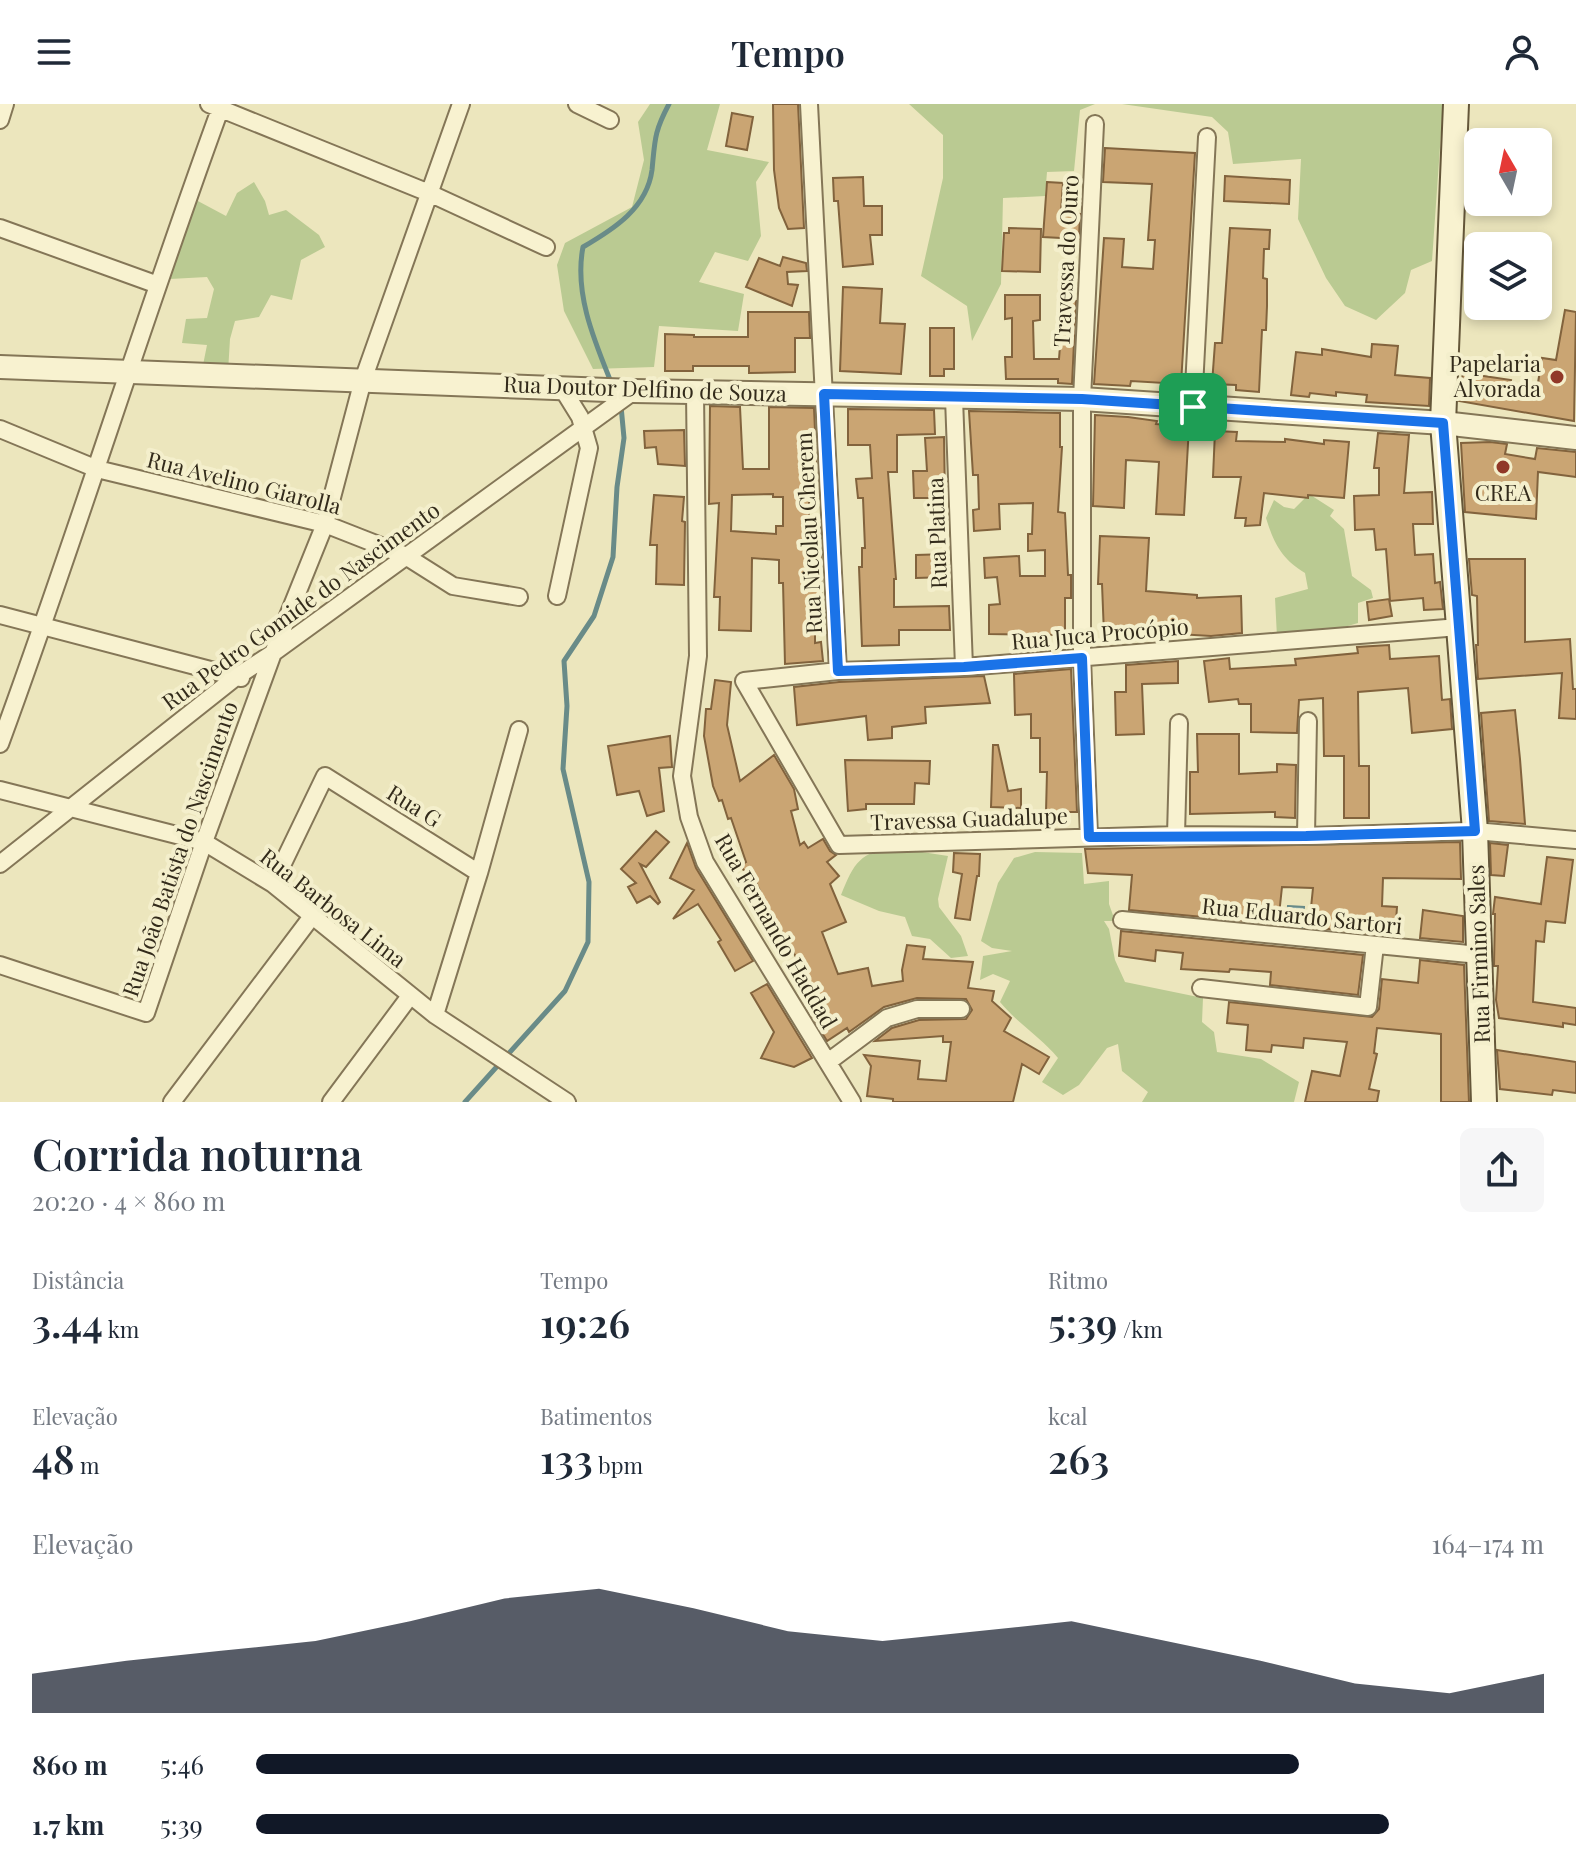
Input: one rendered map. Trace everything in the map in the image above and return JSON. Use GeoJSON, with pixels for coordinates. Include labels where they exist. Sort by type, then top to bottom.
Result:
{"type":"FeatureCollection","features":[{"type":"Feature","properties":{"kind":"main road","name":"Rua Firmino Sales"},"geometry":{"type":"LineString","coordinates":[[1456,104],[1443,423],[1475,831],[1484,1102]]}},
{"type":"Feature","properties":{"kind":"street"},"geometry":{"type":"LineString","coordinates":[[0,120],[5,104]]}},
{"type":"Feature","properties":{"kind":"street","name":"Rua João Batista do Nascimento"},"geometry":{"type":"LineString","coordinates":[[0,965],[146,1013],[261,684],[325,524],[363,380],[461,104]]}},
{"type":"Feature","properties":{"kind":"street"},"geometry":{"type":"LineString","coordinates":[[577,104],[610,120]]}},
{"type":"Feature","properties":{"kind":"street","name":"Rua Nicolau Cherem"},"geometry":{"type":"LineString","coordinates":[[809,104],[838,671]]}},
{"type":"Feature","properties":{"kind":"street"},"geometry":{"type":"LineString","coordinates":[[0,744],[97,469],[217,105],[429,193],[546,247]]}},
{"type":"Feature","properties":{"kind":"street","name":"Travessa do Ouro"},"geometry":{"type":"LineString","coordinates":[[1089,837],[1082,658],[1082,399],[1095,124]]}},
{"type":"Feature","properties":{"kind":"street"},"geometry":{"type":"LineString","coordinates":[[1193,407],[1207,137]]}},
{"type":"Feature","properties":{"kind":"street"},"geometry":{"type":"LineString","coordinates":[[0,228],[158,285]]}},
{"type":"Feature","properties":{"kind":"street","name":"Rua Doutor Delfino de Souza"},"geometry":{"type":"LineString","coordinates":[[0,367],[634,391],[1082,399],[1443,423],[1576,438]]}},
{"type":"Feature","properties":{"kind":"street"},"geometry":{"type":"LineString","coordinates":[[557,596],[589,448],[585,428],[562,388]]}},
{"type":"Feature","properties":{"kind":"street","name":"Rua Pedro Gomide do Nascimento"},"geometry":{"type":"LineString","coordinates":[[0,864],[236,677],[634,391]]}},
{"type":"Feature","properties":{"kind":"street","name":"Rua Fernando Haddad"},"geometry":{"type":"LineString","coordinates":[[695,392],[698,656],[682,776],[689,817],[705,862],[852,1102]]}},
{"type":"Feature","properties":{"kind":"street","name":"Rua Platina"},"geometry":{"type":"LineString","coordinates":[[954,398],[964,667]]}},
{"type":"Feature","properties":{"kind":"street","name":"Rua Avelino Giarolla"},"geometry":{"type":"LineString","coordinates":[[0,429],[97,469],[325,524],[404,555],[453,586],[519,597]]}},
{"type":"Feature","properties":{"kind":"street"},"geometry":{"type":"LineString","coordinates":[[0,615],[261,684]]}},
{"type":"Feature","properties":{"kind":"street"},"geometry":{"type":"LineString","coordinates":[[287,617],[294,624],[307,627]]}},
{"type":"Feature","properties":{"kind":"street","name":"Rua Juca Procópio"},"geometry":{"type":"LineString","coordinates":[[744,681],[838,671],[964,667],[1459,627]]}},
{"type":"Feature","properties":{"kind":"street","name":"Travessa Guadalupe"},"geometry":{"type":"LineString","coordinates":[[744,681],[839,845],[1176,835],[1306,836],[1475,831],[1576,840]]}},
{"type":"Feature","properties":{"kind":"street"},"geometry":{"type":"LineString","coordinates":[[1306,836],[1308,721]]}},
{"type":"Feature","properties":{"kind":"street"},"geometry":{"type":"LineString","coordinates":[[1176,835],[1179,723]]}},
{"type":"Feature","properties":{"kind":"street"},"geometry":{"type":"LineString","coordinates":[[435,1015],[519,730]]}},
{"type":"Feature","properties":{"kind":"street","name":"Rua G"},"geometry":{"type":"LineString","coordinates":[[273,884],[325,776],[479,873]]}},
{"type":"Feature","properties":{"kind":"street","name":"Rua Barbosa Lima"},"geometry":{"type":"LineString","coordinates":[[0,790],[204,842],[273,884],[435,1015],[567,1102]]}},
{"type":"Feature","properties":{"kind":"street"},"geometry":{"type":"LineString","coordinates":[[172,1102],[313,915]]}},
{"type":"Feature","properties":{"kind":"street","name":"Rua Eduardo Sartori"},"geometry":{"type":"LineString","coordinates":[[1122,920],[1479,955]]}},
{"type":"Feature","properties":{"kind":"street"},"geometry":{"type":"LineString","coordinates":[[1201,988],[1368,1007],[1375,945]]}},
{"type":"Feature","properties":{"kind":"street"},"geometry":{"type":"LineString","coordinates":[[331,1102],[410,996]]}},
{"type":"Feature","properties":{"kind":"street"},"geometry":{"type":"LineString","coordinates":[[828,1062],[887,1018],[917,1009],[961,1009]]}},
{"type":"Feature","properties":{"kind":"green space"},"geometry":{"type":"Polygon","coordinates":[[[650,104],[720,104],[707,150],[769,162],[756,182],[761,236],[748,261],[715,252],[699,282],[744,294],[738,331],[659,326],[654,367],[593,369],[564,311],[557,265],[565,243],[632,207],[644,160],[638,122],[650,104]]]}},
{"type":"Feature","properties":{"kind":"green space"},"geometry":{"type":"Polygon","coordinates":[[[909,104],[1095,104],[1080,110],[1074,171],[1047,172],[1045,196],[1003,198],[1001,284],[972,341],[967,306],[921,276],[943,178],[943,135],[909,104]]]}},
{"type":"Feature","properties":{"kind":"green space"},"geometry":{"type":"Polygon","coordinates":[[[1122,104],[1443,104],[1432,261],[1411,270],[1405,293],[1376,320],[1345,306],[1326,278],[1298,219],[1301,159],[1233,164],[1228,132],[1212,117],[1122,104]]]}},
{"type":"Feature","properties":{"kind":"green space"},"geometry":{"type":"Polygon","coordinates":[[[254,182],[269,215],[286,210],[319,235],[325,247],[301,260],[292,300],[271,295],[259,317],[235,321],[230,339],[228,372],[202,370],[207,345],[182,343],[186,319],[207,318],[214,289],[207,277],[170,279],[196,200],[226,216],[237,193],[254,182]]]}},
{"type":"Feature","properties":{"kind":"green space"},"geometry":{"type":"Polygon","coordinates":[[[1309,494],[1334,510],[1330,516],[1344,529],[1352,576],[1371,590],[1373,598],[1358,603],[1358,623],[1317,635],[1277,637],[1275,598],[1308,589],[1305,573],[1280,550],[1266,518],[1274,500],[1294,509],[1309,494]]]}},
{"type":"Feature","properties":{"kind":"green space"},"geometry":{"type":"Polygon","coordinates":[[[896,848],[948,856],[939,907],[961,936],[968,956],[951,958],[930,939],[912,936],[905,917],[879,911],[841,895],[860,861],[874,852],[896,848]]]}},
{"type":"Feature","properties":{"kind":"green space"},"geometry":{"type":"Polygon","coordinates":[[[1035,852],[1082,853],[1084,884],[1109,881],[1109,904],[1115,921],[1104,921],[1125,982],[1203,998],[1202,1022],[1214,1032],[1217,1052],[1261,1059],[1299,1082],[1294,1102],[1142,1102],[1148,1092],[1122,1071],[1118,1044],[1107,1048],[1079,1085],[1063,1095],[1042,1082],[1058,1058],[1000,1002],[1010,981],[993,974],[980,980],[983,956],[1012,951],[992,948],[981,941],[998,883],[1014,858],[1035,852]]]}},
{"type":"Feature","properties":{"kind":"water"},"geometry":{"type":"Polygon","coordinates":[[[1288,906],[1304,907],[1302,928],[1286,927],[1288,906]]]}},
{"type":"Feature","properties":{"kind":"building"},"geometry":{"type":"Polygon","coordinates":[[[773,104],[798,104],[804,228],[788,229],[779,208],[774,170],[773,104]]]}},
{"type":"Feature","properties":{"kind":"building"},"geometry":{"type":"Polygon","coordinates":[[[732,113],[753,117],[747,150],[726,146],[732,113]]]}},
{"type":"Feature","properties":{"kind":"building"},"geometry":{"type":"Polygon","coordinates":[[[1105,148],[1195,153],[1181,384],[1131,381],[1130,386],[1094,384],[1104,238],[1124,239],[1122,267],[1153,269],[1155,240],[1148,240],[1152,184],[1103,182],[1105,148]]]}},
{"type":"Feature","properties":{"kind":"building"},"geometry":{"type":"Polygon","coordinates":[[[1225,176],[1290,180],[1289,204],[1224,201],[1225,176]]]}},
{"type":"Feature","properties":{"kind":"building"},"geometry":{"type":"Polygon","coordinates":[[[863,177],[864,206],[882,206],[882,235],[870,235],[873,264],[843,267],[838,201],[834,201],[833,178],[863,177]]]}},
{"type":"Feature","properties":{"kind":"building"},"geometry":{"type":"Polygon","coordinates":[[[1047,182],[1063,183],[1061,212],[1080,214],[1079,239],[1043,237],[1047,182]]]}},
{"type":"Feature","properties":{"kind":"building"},"geometry":{"type":"Polygon","coordinates":[[[1009,228],[1041,229],[1040,272],[1002,271],[1004,233],[1009,233],[1009,228]]]}},
{"type":"Feature","properties":{"kind":"building"},"geometry":{"type":"Polygon","coordinates":[[[1230,228],[1270,230],[1269,249],[1264,249],[1263,278],[1267,279],[1267,306],[1266,330],[1262,330],[1259,392],[1236,390],[1236,385],[1212,384],[1215,343],[1222,343],[1230,228]]]}},
{"type":"Feature","properties":{"kind":"building"},"geometry":{"type":"Polygon","coordinates":[[[783,257],[806,263],[807,271],[787,272],[788,284],[798,285],[792,306],[746,287],[759,258],[780,266],[783,257]]]}},
{"type":"Feature","properties":{"kind":"building"},"geometry":{"type":"Polygon","coordinates":[[[843,287],[882,289],[880,323],[905,324],[901,374],[840,371],[843,287]]]}},
{"type":"Feature","properties":{"kind":"building"},"geometry":{"type":"Polygon","coordinates":[[[1005,295],[1040,295],[1040,320],[1033,321],[1034,359],[1059,359],[1061,333],[1066,334],[1068,300],[1076,301],[1072,384],[1058,383],[1058,379],[1006,379],[1005,357],[1012,357],[1012,318],[1005,319],[1005,295]]]}},
{"type":"Feature","properties":{"kind":"building"},"geometry":{"type":"Polygon","coordinates":[[[1565,310],[1576,312],[1574,421],[1459,401],[1463,373],[1511,380],[1510,385],[1537,389],[1542,358],[1556,360],[1565,310]]]}},
{"type":"Feature","properties":{"kind":"building"},"geometry":{"type":"Polygon","coordinates":[[[748,312],[809,312],[810,338],[795,338],[795,372],[749,373],[749,366],[693,366],[693,371],[665,371],[665,334],[748,337],[748,312]]]}},
{"type":"Feature","properties":{"kind":"building"},"geometry":{"type":"Polygon","coordinates":[[[930,328],[954,328],[954,369],[944,369],[944,376],[930,376],[930,328]]]}},
{"type":"Feature","properties":{"kind":"building"},"geometry":{"type":"Polygon","coordinates":[[[1372,344],[1398,346],[1395,375],[1430,378],[1429,406],[1366,402],[1367,395],[1336,392],[1336,396],[1310,393],[1309,397],[1291,395],[1296,352],[1322,355],[1322,349],[1371,357],[1372,344]]]}},
{"type":"Feature","properties":{"kind":"building"},"geometry":{"type":"Polygon","coordinates":[[[710,406],[740,407],[743,469],[769,469],[769,407],[814,408],[818,498],[809,498],[809,527],[820,527],[822,609],[815,609],[815,643],[821,642],[823,661],[785,664],[783,583],[779,583],[779,560],[752,558],[751,631],[719,630],[720,597],[714,597],[719,503],[709,504],[710,406]],[[773,494],[732,495],[731,531],[776,534],[776,526],[783,526],[783,497],[773,497],[773,494]]]}},
{"type":"Feature","properties":{"kind":"building"},"geometry":{"type":"Polygon","coordinates":[[[848,409],[934,410],[935,434],[897,435],[897,472],[888,472],[896,579],[894,607],[949,606],[950,630],[899,630],[899,645],[862,646],[859,567],[862,567],[862,548],[865,548],[863,498],[858,498],[856,479],[872,478],[870,445],[848,445],[848,409]]]}},
{"type":"Feature","properties":{"kind":"building"},"geometry":{"type":"Polygon","coordinates":[[[969,411],[1060,413],[1062,447],[1058,512],[1065,513],[1068,575],[1071,575],[1071,598],[1065,598],[1065,635],[989,634],[989,605],[1000,604],[997,577],[985,578],[984,558],[1019,556],[1020,576],[1045,576],[1045,550],[1028,551],[1033,503],[999,504],[1000,529],[974,531],[973,510],[979,509],[978,475],[973,475],[969,411]]]}},
{"type":"Feature","properties":{"kind":"building"},"geometry":{"type":"Polygon","coordinates":[[[1095,415],[1189,426],[1184,515],[1156,514],[1159,462],[1126,460],[1124,508],[1093,506],[1095,415]]]}},
{"type":"Feature","properties":{"kind":"building"},"geometry":{"type":"Polygon","coordinates":[[[684,430],[685,466],[658,464],[656,447],[645,448],[644,431],[684,430]]]}},
{"type":"Feature","properties":{"kind":"building"},"geometry":{"type":"Polygon","coordinates":[[[1215,431],[1237,432],[1236,441],[1285,442],[1285,439],[1324,444],[1324,440],[1349,442],[1344,498],[1264,493],[1260,525],[1245,526],[1246,518],[1235,518],[1241,477],[1213,477],[1215,431]]]}},
{"type":"Feature","properties":{"kind":"building"},"geometry":{"type":"Polygon","coordinates":[[[1378,433],[1409,435],[1404,493],[1432,492],[1433,524],[1413,524],[1415,555],[1433,554],[1435,583],[1440,582],[1443,609],[1424,610],[1423,598],[1390,601],[1386,549],[1376,550],[1374,529],[1355,530],[1354,496],[1379,495],[1379,468],[1374,468],[1378,433]]]}},
{"type":"Feature","properties":{"kind":"building"},"geometry":{"type":"Polygon","coordinates":[[[944,437],[945,498],[914,498],[913,471],[927,471],[925,438],[944,437]]]}},
{"type":"Feature","properties":{"kind":"building"},"geometry":{"type":"Polygon","coordinates":[[[1461,443],[1507,444],[1505,454],[1535,459],[1537,448],[1576,452],[1576,477],[1538,472],[1536,519],[1465,512],[1461,443]]]}},
{"type":"Feature","properties":{"kind":"building"},"geometry":{"type":"Polygon","coordinates":[[[654,495],[684,497],[684,585],[656,584],[657,545],[650,545],[654,495]]]}},
{"type":"Feature","properties":{"kind":"building"},"geometry":{"type":"Polygon","coordinates":[[[1100,536],[1149,538],[1146,591],[1197,595],[1197,598],[1241,596],[1242,633],[1211,636],[1144,632],[1104,634],[1102,584],[1098,584],[1100,536]]]}},
{"type":"Feature","properties":{"kind":"building"},"geometry":{"type":"Polygon","coordinates":[[[948,554],[949,577],[916,578],[916,555],[948,554]]]}},
{"type":"Feature","properties":{"kind":"building"},"geometry":{"type":"Polygon","coordinates":[[[1469,559],[1525,559],[1525,642],[1570,639],[1576,719],[1559,718],[1562,673],[1478,679],[1477,596],[1472,595],[1469,559]]]}},
{"type":"Feature","properties":{"kind":"building"},"geometry":{"type":"Polygon","coordinates":[[[1389,599],[1392,616],[1369,620],[1367,602],[1389,599]]]}},
{"type":"Feature","properties":{"kind":"building"},"geometry":{"type":"Polygon","coordinates":[[[1389,645],[1390,659],[1439,656],[1442,700],[1450,699],[1452,729],[1412,733],[1408,688],[1358,692],[1359,766],[1369,766],[1369,818],[1344,818],[1344,756],[1324,756],[1323,698],[1299,700],[1297,733],[1251,732],[1251,704],[1239,704],[1238,699],[1209,702],[1204,661],[1229,658],[1230,669],[1296,665],[1295,659],[1358,653],[1357,647],[1389,645]]]}},
{"type":"Feature","properties":{"kind":"building"},"geometry":{"type":"Polygon","coordinates":[[[1178,661],[1178,683],[1142,684],[1144,734],[1116,735],[1115,692],[1126,692],[1126,665],[1178,661]]]}},
{"type":"Feature","properties":{"kind":"building"},"geometry":{"type":"Polygon","coordinates":[[[1071,669],[1077,812],[1046,812],[1047,772],[1040,772],[1040,738],[1031,738],[1031,714],[1015,715],[1014,674],[1071,669]]]}},
{"type":"Feature","properties":{"kind":"building"},"geometry":{"type":"Polygon","coordinates":[[[984,676],[990,703],[925,707],[926,723],[892,727],[892,738],[868,740],[866,716],[797,725],[794,687],[984,676]]]}},
{"type":"Feature","properties":{"kind":"building"},"geometry":{"type":"Polygon","coordinates":[[[715,680],[731,682],[727,725],[740,781],[774,755],[794,789],[798,809],[791,811],[800,845],[804,842],[808,848],[823,839],[836,855],[827,862],[839,876],[830,884],[846,922],[822,932],[838,974],[868,968],[872,986],[903,981],[907,945],[925,947],[923,959],[973,962],[968,988],[994,991],[992,1001],[1011,1018],[1004,1031],[1049,1057],[1039,1074],[1022,1064],[1013,1102],[893,1102],[893,1099],[867,1096],[871,1066],[864,1055],[920,1061],[918,1079],[946,1081],[951,1042],[943,1042],[943,1036],[875,1041],[892,1028],[919,1020],[966,1019],[972,1010],[966,999],[917,998],[884,1007],[849,1032],[847,1028],[827,1041],[812,1016],[820,1011],[807,977],[764,905],[755,880],[750,883],[741,865],[746,862],[731,818],[728,819],[722,800],[719,801],[713,786],[704,736],[706,709],[711,709],[715,680]]]}},
{"type":"Feature","properties":{"kind":"building"},"geometry":{"type":"Polygon","coordinates":[[[1515,710],[1525,824],[1489,821],[1481,713],[1515,710]]]}},
{"type":"Feature","properties":{"kind":"building"},"geometry":{"type":"Polygon","coordinates":[[[1197,734],[1239,734],[1239,774],[1277,772],[1277,764],[1296,765],[1295,818],[1275,817],[1275,812],[1190,814],[1190,772],[1198,772],[1197,734]]]}},
{"type":"Feature","properties":{"kind":"building"},"geometry":{"type":"Polygon","coordinates":[[[670,736],[672,767],[659,768],[664,811],[647,816],[639,791],[617,795],[608,746],[670,736]]]}},
{"type":"Feature","properties":{"kind":"building"},"geometry":{"type":"Polygon","coordinates":[[[993,745],[998,745],[1008,791],[1021,789],[1021,808],[991,807],[993,745]]]}},
{"type":"Feature","properties":{"kind":"building"},"geometry":{"type":"Polygon","coordinates":[[[845,760],[930,761],[929,784],[915,783],[914,804],[866,804],[866,809],[848,811],[845,760]]]}},
{"type":"Feature","properties":{"kind":"building"},"geometry":{"type":"Polygon","coordinates":[[[656,831],[669,842],[646,867],[640,864],[660,902],[658,904],[650,896],[637,903],[628,887],[636,883],[621,869],[656,831]]]}},
{"type":"Feature","properties":{"kind":"building"},"geometry":{"type":"Polygon","coordinates":[[[1460,842],[1461,879],[1383,878],[1382,906],[1397,907],[1395,936],[1309,927],[1313,888],[1282,887],[1278,924],[1129,910],[1132,875],[1088,873],[1085,849],[1460,842]]]}},
{"type":"Feature","properties":{"kind":"building"},"geometry":{"type":"Polygon","coordinates":[[[687,843],[696,868],[753,961],[735,971],[718,942],[721,940],[698,904],[673,919],[694,890],[670,878],[687,843]]]}},
{"type":"Feature","properties":{"kind":"building"},"geometry":{"type":"Polygon","coordinates":[[[1490,843],[1508,845],[1504,876],[1491,875],[1490,843]]]}},
{"type":"Feature","properties":{"kind":"building"},"geometry":{"type":"Polygon","coordinates":[[[954,853],[980,854],[970,920],[955,918],[962,874],[953,872],[954,853]]]}},
{"type":"Feature","properties":{"kind":"building"},"geometry":{"type":"Polygon","coordinates":[[[1547,857],[1573,860],[1565,923],[1546,921],[1544,942],[1536,941],[1533,1002],[1576,1008],[1576,1025],[1563,1023],[1563,1027],[1499,1018],[1496,1000],[1495,897],[1541,904],[1547,857]]]}},
{"type":"Feature","properties":{"kind":"building"},"geometry":{"type":"Polygon","coordinates":[[[1423,910],[1463,916],[1463,942],[1420,938],[1423,910]]]}},
{"type":"Feature","properties":{"kind":"building"},"geometry":{"type":"Polygon","coordinates":[[[1121,931],[1363,955],[1358,995],[1270,985],[1271,972],[1181,969],[1183,953],[1156,950],[1155,961],[1119,956],[1121,931]]]}},
{"type":"Feature","properties":{"kind":"building"},"geometry":{"type":"Polygon","coordinates":[[[1420,960],[1464,965],[1469,1102],[1441,1102],[1441,1034],[1377,1028],[1374,1053],[1377,1054],[1369,1089],[1379,1091],[1377,1102],[1305,1102],[1312,1071],[1340,1076],[1347,1042],[1304,1038],[1303,1048],[1272,1045],[1271,1052],[1246,1050],[1248,1025],[1227,1023],[1229,1002],[1372,1017],[1379,1009],[1382,979],[1418,983],[1420,960]]]}},
{"type":"Feature","properties":{"kind":"building"},"geometry":{"type":"Polygon","coordinates":[[[767,984],[812,1058],[794,1067],[761,1058],[774,1032],[751,993],[767,984]]]}},
{"type":"Feature","properties":{"kind":"building"},"geometry":{"type":"Polygon","coordinates":[[[1497,1050],[1576,1062],[1576,1093],[1553,1090],[1552,1095],[1500,1089],[1497,1050]]]}},
{"type":"Feature","properties":{"kind":"waterway"},"geometry":{"type":"LineString","coordinates":[[611,382],[583,299],[583,247],[617,225],[643,196],[652,170],[658,129],[669,104]]}},
{"type":"Feature","properties":{"kind":"waterway"},"geometry":{"type":"LineString","coordinates":[[465,1102],[565,991],[588,942],[589,882],[563,769],[567,706],[564,661],[594,616],[613,557],[617,487],[624,438],[621,406]]}},
{"type":"Feature","properties":{"kind":"place","name":"Papelaria Alvorada"},"geometry":{"type":"Point","coordinates":[1557,377]}},
{"type":"Feature","properties":{"kind":"place","name":"CREA"},"geometry":{"type":"Point","coordinates":[1503,467]}},
{"type":"Feature","properties":{"kind":"route"},"geometry":{"type":"LineString","coordinates":[[824,394],[1082,399],[1193,407],[1443,423],[1475,831],[1089,837],[1082,658],[964,667],[838,671],[824,394]]}}]}
